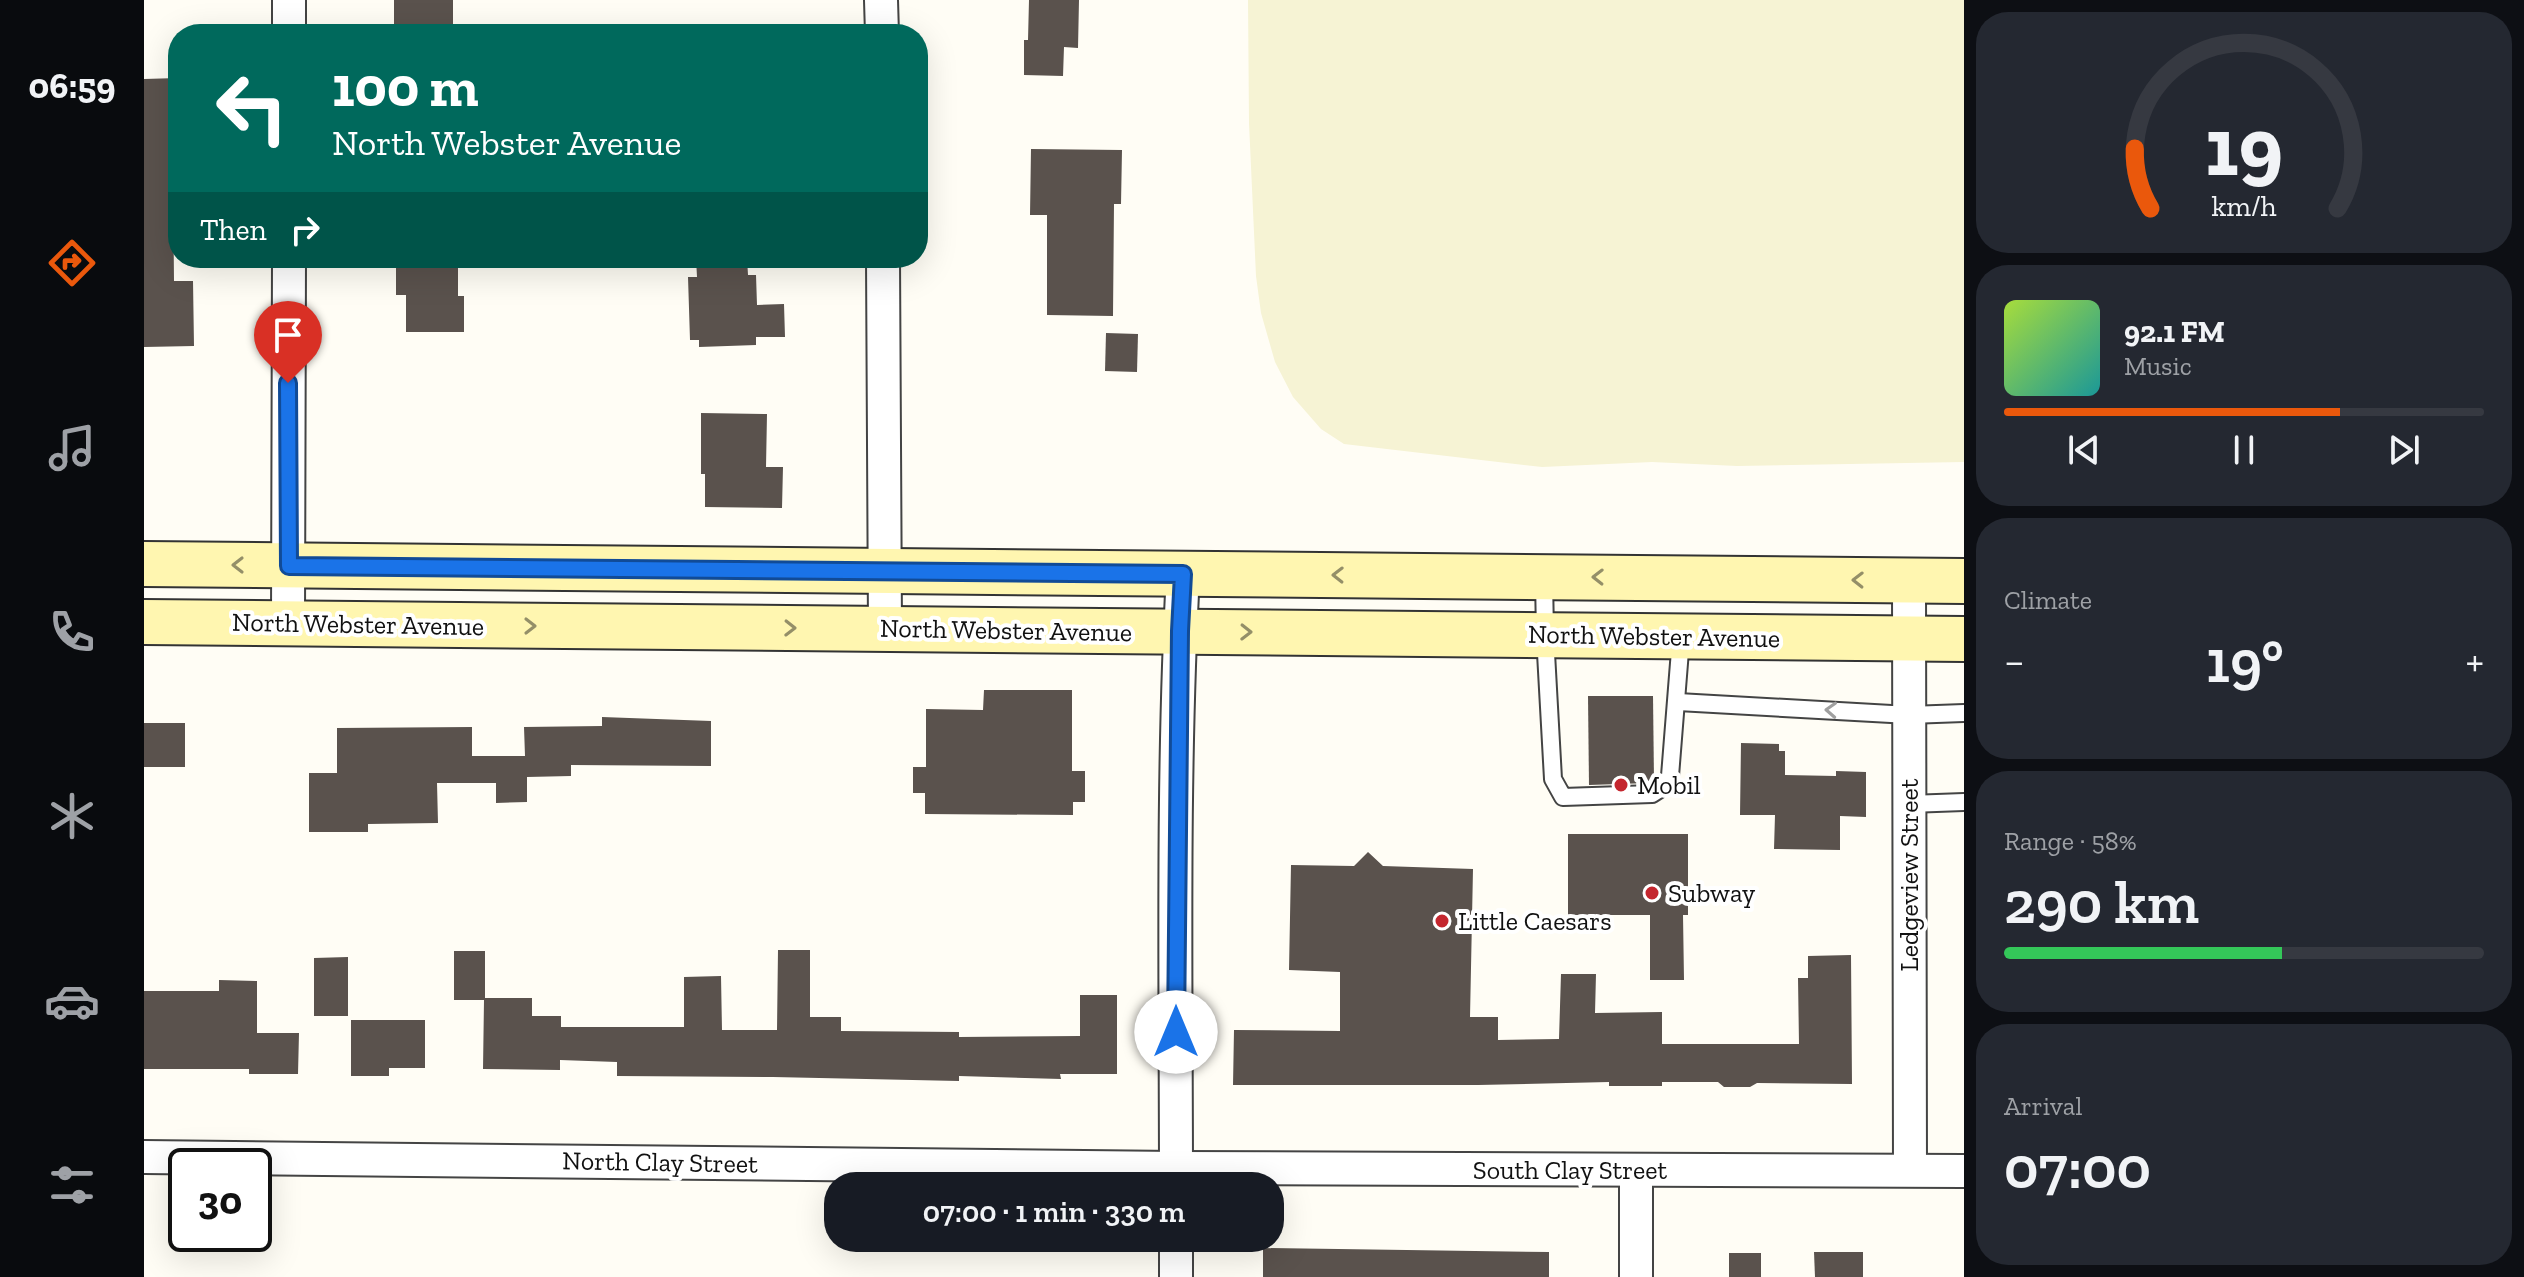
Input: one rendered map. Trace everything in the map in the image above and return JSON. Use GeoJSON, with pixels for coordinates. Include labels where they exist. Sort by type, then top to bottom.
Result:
{"type":"FeatureCollection","features":[{"type":"Feature","properties":{"kind":"main road"},"geometry":{"type":"LineString","coordinates":[[144,564],[1964,581]]}},
{"type":"Feature","properties":{"kind":"main road","name":"North Webster Avenue"},"geometry":{"type":"LineString","coordinates":[[144,622],[1964,639]]}},
{"type":"Feature","properties":{"kind":"street"},"geometry":{"type":"LineString","coordinates":[[289,0],[289,24]]}},
{"type":"Feature","properties":{"kind":"street"},"geometry":{"type":"LineString","coordinates":[[881,0],[882,24]]}},
{"type":"Feature","properties":{"kind":"street"},"geometry":{"type":"LineString","coordinates":[[288,624],[289,268]]}},
{"type":"Feature","properties":{"kind":"street"},"geometry":{"type":"LineString","coordinates":[[883,268],[885,628]]}},
{"type":"Feature","properties":{"kind":"street"},"geometry":{"type":"LineString","coordinates":[[1176,1172],[1176,953],[1183,574]]}},
{"type":"Feature","properties":{"kind":"street","name":"Ledgeview Street"},"geometry":{"type":"LineString","coordinates":[[1909,580],[1910,1170]]}},
{"type":"Feature","properties":{"kind":"street","name":"North Clay Street"},"geometry":{"type":"LineString","coordinates":[[144,1157],[918,1172]]}},
{"type":"Feature","properties":{"kind":"street"},"geometry":{"type":"LineString","coordinates":[[1636,1170],[1636,1277]]}},
{"type":"Feature","properties":{"kind":"street","name":"South Clay Street"},"geometry":{"type":"LineString","coordinates":[[1284,1175],[1636,1170],[1964,1171]]}},
{"type":"Feature","properties":{"kind":"street"},"geometry":{"type":"LineString","coordinates":[[1176,1252],[1176,1277]]}},
{"type":"Feature","properties":{"kind":"lane"},"geometry":{"type":"LineString","coordinates":[[1544,577],[1553,779],[1563,797],[1652,794],[1666,785],[1670,776],[1678,702],[1681,636]]}},
{"type":"Feature","properties":{"kind":"lane"},"geometry":{"type":"LineString","coordinates":[[1678,702],[1909,715],[1964,713]]}},
{"type":"Feature","properties":{"kind":"lane"},"geometry":{"type":"LineString","coordinates":[[1909,804],[1964,802]]}},
{"type":"Feature","properties":{"kind":"shaded area"},"geometry":{"type":"Polygon","coordinates":[[[1248,0],[1964,0],[1964,462],[1737,466],[1652,462],[1542,467],[1344,444],[1321,429],[1293,397],[1275,362],[1261,313],[1256,276],[1249,123],[1248,0]]]}},
{"type":"Feature","properties":{"kind":"building"},"geometry":{"type":"Polygon","coordinates":[[[394,0],[453,0],[453,24],[394,24],[394,0]]]}},
{"type":"Feature","properties":{"kind":"building"},"geometry":{"type":"Polygon","coordinates":[[[1029,0],[1079,0],[1078,48],[1064,47],[1063,76],[1024,75],[1029,0]]]}},
{"type":"Feature","properties":{"kind":"building"},"geometry":{"type":"Polygon","coordinates":[[[168,78],[168,268],[174,268],[174,281],[193,281],[194,346],[144,347],[144,79],[168,78]]]}},
{"type":"Feature","properties":{"kind":"building"},"geometry":{"type":"Polygon","coordinates":[[[1031,149],[1122,150],[1121,204],[1114,204],[1113,316],[1047,315],[1047,215],[1030,215],[1031,149]]]}},
{"type":"Feature","properties":{"kind":"building"},"geometry":{"type":"Polygon","coordinates":[[[396,268],[458,268],[458,296],[464,296],[464,332],[406,332],[406,295],[396,295],[396,268]]]}},
{"type":"Feature","properties":{"kind":"building"},"geometry":{"type":"Polygon","coordinates":[[[697,268],[748,268],[748,275],[756,275],[757,305],[784,304],[785,337],[756,337],[756,345],[699,347],[699,340],[690,340],[688,277],[697,277],[697,268]]]}},
{"type":"Feature","properties":{"kind":"building"},"geometry":{"type":"Polygon","coordinates":[[[1106,333],[1138,334],[1137,372],[1105,371],[1106,333]]]}},
{"type":"Feature","properties":{"kind":"building"},"geometry":{"type":"Polygon","coordinates":[[[701,413],[767,414],[766,467],[783,467],[782,508],[705,507],[705,474],[701,474],[701,413]]]}},
{"type":"Feature","properties":{"kind":"building"},"geometry":{"type":"Polygon","coordinates":[[[984,690],[1072,690],[1072,771],[1085,771],[1085,802],[1073,802],[1073,815],[925,814],[925,793],[913,793],[913,767],[926,767],[926,709],[983,710],[984,690]]]}},
{"type":"Feature","properties":{"kind":"building"},"geometry":{"type":"Polygon","coordinates":[[[1588,696],[1653,696],[1654,780],[1649,783],[1589,785],[1588,696]]]}},
{"type":"Feature","properties":{"kind":"building"},"geometry":{"type":"Polygon","coordinates":[[[602,717],[711,721],[711,766],[571,765],[571,776],[527,777],[527,802],[496,803],[496,783],[437,783],[438,823],[368,824],[368,832],[309,832],[309,773],[337,773],[337,728],[472,727],[472,756],[525,756],[524,727],[602,726],[602,717]]]}},
{"type":"Feature","properties":{"kind":"building"},"geometry":{"type":"Polygon","coordinates":[[[144,723],[185,723],[185,767],[144,767],[144,723]]]}},
{"type":"Feature","properties":{"kind":"building"},"geometry":{"type":"Polygon","coordinates":[[[1741,743],[1779,744],[1779,751],[1785,751],[1785,775],[1836,776],[1836,771],[1866,772],[1866,817],[1840,816],[1840,850],[1774,849],[1775,815],[1740,815],[1741,743]]]}},
{"type":"Feature","properties":{"kind":"building"},"geometry":{"type":"Polygon","coordinates":[[[1568,834],[1688,834],[1688,915],[1683,915],[1684,980],[1650,980],[1650,915],[1568,915],[1568,834]]]}},
{"type":"Feature","properties":{"kind":"building"},"geometry":{"type":"Polygon","coordinates":[[[1368,852],[1383,866],[1473,869],[1470,1017],[1498,1017],[1498,1040],[1559,1039],[1561,974],[1596,974],[1595,1013],[1662,1012],[1662,1044],[1799,1044],[1798,978],[1808,978],[1808,956],[1851,955],[1852,1084],[1757,1083],[1750,1087],[1724,1087],[1718,1082],[1662,1082],[1662,1086],[1609,1086],[1609,1082],[1233,1085],[1234,1030],[1340,1031],[1340,972],[1289,970],[1291,865],[1354,866],[1368,852]]]}},
{"type":"Feature","properties":{"kind":"building"},"geometry":{"type":"Polygon","coordinates":[[[778,950],[810,950],[810,1017],[841,1017],[841,1031],[959,1032],[959,1037],[1080,1036],[1080,995],[1117,995],[1117,1074],[1060,1074],[1061,1079],[959,1076],[959,1081],[617,1076],[617,1062],[560,1060],[560,1070],[483,1069],[484,1000],[454,1000],[454,951],[485,951],[485,998],[532,998],[532,1016],[561,1016],[561,1027],[684,1027],[684,977],[721,976],[722,1030],[777,1030],[778,950]]]}},
{"type":"Feature","properties":{"kind":"building"},"geometry":{"type":"Polygon","coordinates":[[[348,957],[348,1016],[314,1016],[314,958],[348,957]]]}},
{"type":"Feature","properties":{"kind":"building"},"geometry":{"type":"Polygon","coordinates":[[[219,980],[257,981],[257,1033],[299,1033],[298,1074],[249,1074],[249,1069],[144,1069],[144,991],[219,991],[219,980]]]}},
{"type":"Feature","properties":{"kind":"building"},"geometry":{"type":"Polygon","coordinates":[[[351,1020],[425,1020],[425,1068],[389,1068],[389,1076],[351,1076],[351,1020]]]}},
{"type":"Feature","properties":{"kind":"building"},"geometry":{"type":"Polygon","coordinates":[[[1284,1248],[1549,1252],[1549,1277],[1263,1277],[1263,1252],[1284,1252],[1284,1248]]]}},
{"type":"Feature","properties":{"kind":"building"},"geometry":{"type":"Polygon","coordinates":[[[1814,1252],[1863,1252],[1863,1277],[1815,1277],[1814,1252]]]}},
{"type":"Feature","properties":{"kind":"building"},"geometry":{"type":"Polygon","coordinates":[[[1729,1253],[1761,1253],[1761,1277],[1729,1277],[1729,1253]]]}},
{"type":"Feature","properties":{"kind":"place","name":"Mobil"},"geometry":{"type":"Point","coordinates":[1621,785]}},
{"type":"Feature","properties":{"kind":"place","name":"Subway"},"geometry":{"type":"Point","coordinates":[1652,893]}},
{"type":"Feature","properties":{"kind":"place","name":"Little Caesars"},"geometry":{"type":"Point","coordinates":[1442,921]}},
{"type":"Feature","properties":{"kind":"route"},"geometry":{"type":"LineString","coordinates":[[288,383],[289,566],[1183,574],[1176,1032]]}}]}
